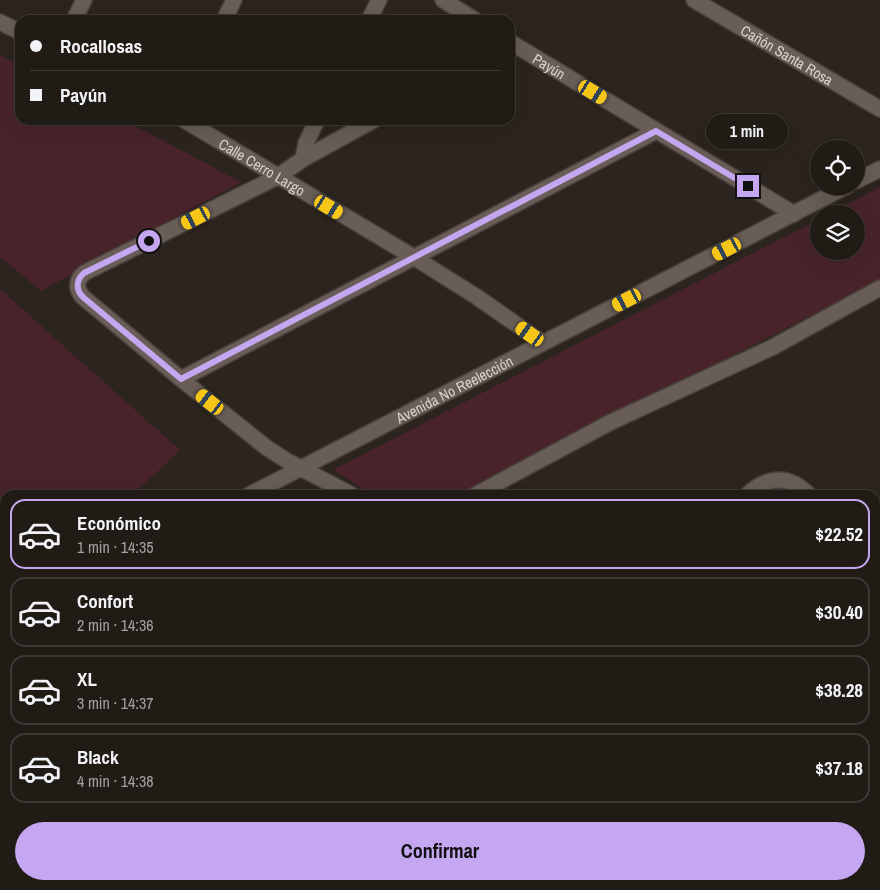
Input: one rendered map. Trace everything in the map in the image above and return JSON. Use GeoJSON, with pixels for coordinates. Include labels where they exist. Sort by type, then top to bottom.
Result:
{"type":"FeatureCollection","features":[{"type":"Feature","properties":{"kind":"street"},"geometry":{"type":"LineString","coordinates":[[76,15],[84,0]]}},
{"type":"Feature","properties":{"kind":"street"},"geometry":{"type":"LineString","coordinates":[[226,15],[234,0]]}},
{"type":"Feature","properties":{"kind":"street"},"geometry":{"type":"LineString","coordinates":[[372,15],[379,0]]}},
{"type":"Feature","properties":{"kind":"street"},"geometry":{"type":"LineString","coordinates":[[442,0],[467,15]]}},
{"type":"Feature","properties":{"kind":"street","name":"Cañón Santa Rosa"},"geometry":{"type":"LineString","coordinates":[[694,0],[880,109]]}},
{"type":"Feature","properties":{"kind":"street"},"geometry":{"type":"LineString","coordinates":[[0,22],[15,30]]}},
{"type":"Feature","properties":{"kind":"street","name":"Payún"},"geometry":{"type":"LineString","coordinates":[[515,46],[794,214]]}},
{"type":"Feature","properties":{"kind":"street","name":"Calle Cerro Largo"},"geometry":{"type":"LineString","coordinates":[[192,125],[415,258],[477,297],[543,343]]}},
{"type":"Feature","properties":{"kind":"street"},"geometry":{"type":"LineString","coordinates":[[302,159],[306,144],[315,125]]}},
{"type":"Feature","properties":{"kind":"street"},"geometry":{"type":"LineString","coordinates":[[342,490],[267,448],[84,298],[78,289],[78,282],[84,273],[277,177],[302,159],[365,125]]}},
{"type":"Feature","properties":{"kind":"street"},"geometry":{"type":"LineString","coordinates":[[181,379],[656,131]]}},
{"type":"Feature","properties":{"kind":"street"},"geometry":{"type":"LineString","coordinates":[[865,176],[880,169]]}},
{"type":"Feature","properties":{"kind":"street","name":"Avenida No Reelección"},"geometry":{"type":"LineString","coordinates":[[259,490],[830,195]]}},
{"type":"Feature","properties":{"kind":"street"},"geometry":{"type":"LineString","coordinates":[[497,490],[611,422],[773,347],[880,288]]}},
{"type":"Feature","properties":{"kind":"street"},"geometry":{"type":"LineString","coordinates":[[754,490],[766,482],[775,480],[794,483],[804,490]]}},
{"type":"Feature","properties":{"kind":"shaded area"},"geometry":{"type":"Polygon","coordinates":[[[0,55],[15,62],[15,125],[133,125],[241,182],[41,291],[0,257],[0,55]]]}},
{"type":"Feature","properties":{"kind":"shaded area"},"geometry":{"type":"Polygon","coordinates":[[[880,187],[880,280],[471,490],[365,490],[333,470],[810,224],[810,260],[865,260],[865,205],[845,205],[880,187]]]}},
{"type":"Feature","properties":{"kind":"shaded area"},"geometry":{"type":"Polygon","coordinates":[[[0,289],[180,450],[138,490],[0,490],[0,289]]]}},
{"type":"Feature","properties":{"kind":"route"},"geometry":{"type":"LineString","coordinates":[[149,241],[84,273],[78,282],[78,289],[80,295],[181,379],[656,131],[748,186]]}}]}
